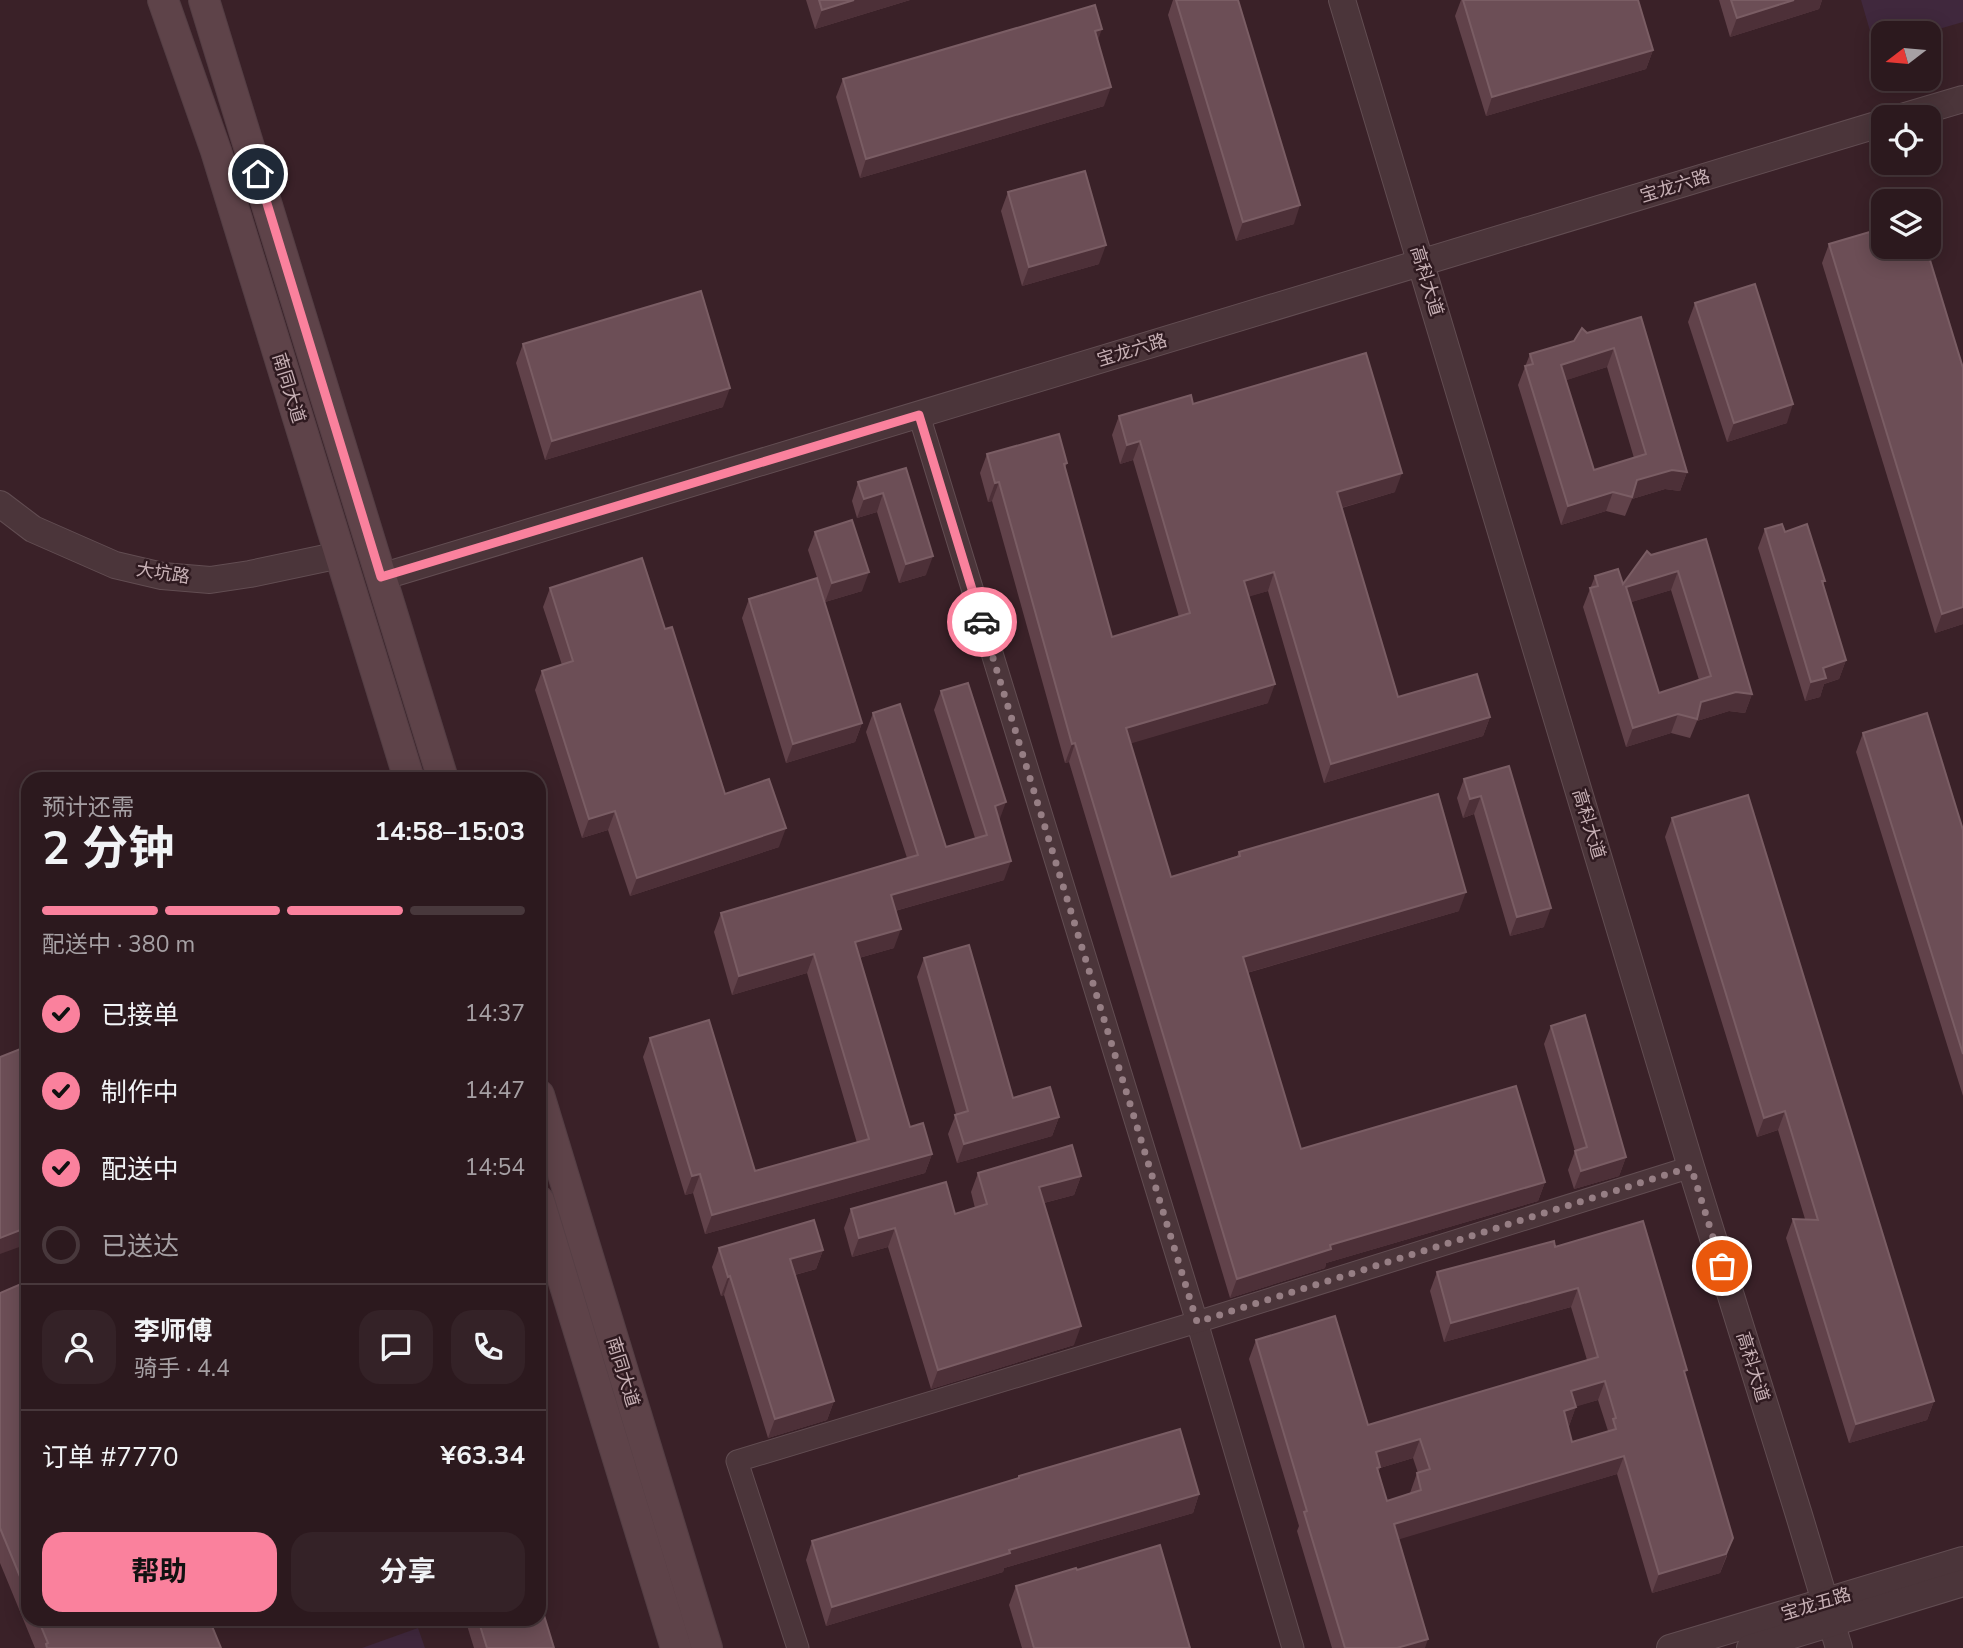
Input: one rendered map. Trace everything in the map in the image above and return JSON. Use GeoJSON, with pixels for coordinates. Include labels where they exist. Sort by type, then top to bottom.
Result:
{"type":"FeatureCollection","features":[{"type":"Feature","properties":{"kind":"main road","name":"南同大道"},"geometry":{"type":"LineString","coordinates":[[163,0],[216,151],[407,772]]}},
{"type":"Feature","properties":{"kind":"main road","name":"南同大道"},"geometry":{"type":"LineString","coordinates":[[204,0],[441,772]]}},
{"type":"Feature","properties":{"kind":"main road","name":"南同大道"},"geometry":{"type":"LineString","coordinates":[[546,1118],[708,1648]]}},
{"type":"Feature","properties":{"kind":"main road","name":"南同大道"},"geometry":{"type":"LineString","coordinates":[[546,1224],[676,1648]]}},
{"type":"Feature","properties":{"kind":"street","name":"高科大道"},"geometry":{"type":"LineString","coordinates":[[1342,0],[1691,1167],[1832,1624]]}},
{"type":"Feature","properties":{"kind":"street"},"geometry":{"type":"LineString","coordinates":[[1941,105],[1963,99]]}},
{"type":"Feature","properties":{"kind":"street","name":"宝龙六路"},"geometry":{"type":"LineString","coordinates":[[381,577],[1871,127]]}},
{"type":"Feature","properties":{"kind":"street"},"geometry":{"type":"LineString","coordinates":[[919,415],[1197,1322],[1293,1648]]}},
{"type":"Feature","properties":{"kind":"street","name":"大坑路"},"geometry":{"type":"LineString","coordinates":[[0,504],[33,530],[115,565],[162,576],[209,580],[340,555]]}},
{"type":"Feature","properties":{"kind":"street"},"geometry":{"type":"LineString","coordinates":[[798,1648],[737,1461],[1197,1322],[1691,1167]]}},
{"type":"Feature","properties":{"kind":"street","name":"宝龙五路"},"geometry":{"type":"LineString","coordinates":[[1670,1648],[1832,1624],[1963,1560]]}},
{"type":"Feature","properties":{"kind":"street","name":"宝龙五路"},"geometry":{"type":"LineString","coordinates":[[1750,1648],[1963,1583]]}},
{"type":"Feature","properties":{"kind":"shaded area"},"geometry":{"type":"Polygon","coordinates":[[[1861,0],[1963,0],[1963,22],[1941,28],[1941,21],[1871,21],[1871,34],[1861,0]]]}},
{"type":"Feature","properties":{"kind":"shaded area"},"geometry":{"type":"Polygon","coordinates":[[[418,1628],[425,1648],[362,1648],[418,1628]]]}},
{"type":"Feature","properties":{"kind":"building"},"geometry":{"type":"Polygon","coordinates":[[[819,0],[854,0],[822,10],[819,0]]]}},
{"type":"Feature","properties":{"kind":"building"},"geometry":{"type":"Polygon","coordinates":[[[1176,0],[1238,0],[1300,205],[1243,222],[1176,0]]]}},
{"type":"Feature","properties":{"kind":"building"},"geometry":{"type":"Polygon","coordinates":[[[1463,0],[1638,0],[1653,50],[1492,97],[1463,0]]]}},
{"type":"Feature","properties":{"kind":"building"},"geometry":{"type":"Polygon","coordinates":[[[1731,0],[1794,0],[1737,18],[1731,0]]]}},
{"type":"Feature","properties":{"kind":"building"},"geometry":{"type":"Polygon","coordinates":[[[1095,5],[1102,29],[1095,31],[1111,87],[866,159],[843,79],[1095,5]]]}},
{"type":"Feature","properties":{"kind":"building"},"geometry":{"type":"Polygon","coordinates":[[[1085,171],[1106,245],[1029,267],[1008,192],[1085,171]]]}},
{"type":"Feature","properties":{"kind":"building"},"geometry":{"type":"Polygon","coordinates":[[[1871,232],[1871,259],[1930,259],[1963,368],[1963,607],[1942,614],[1829,244],[1871,232]]]}},
{"type":"Feature","properties":{"kind":"building"},"geometry":{"type":"Polygon","coordinates":[[[1755,284],[1793,404],[1734,423],[1695,303],[1755,284]]]}},
{"type":"Feature","properties":{"kind":"building"},"geometry":{"type":"Polygon","coordinates":[[[701,291],[730,388],[552,441],[523,344],[701,291]]]}},
{"type":"Feature","properties":{"kind":"building"},"geometry":{"type":"Polygon","coordinates":[[[1641,317],[1687,472],[1672,470],[1637,480],[1632,497],[1613,492],[1568,506],[1525,366],[1533,364],[1530,354],[1574,341],[1582,328],[1587,333],[1641,317]],[[1614,348],[1561,365],[1594,470],[1646,454],[1614,348]]]}},
{"type":"Feature","properties":{"kind":"building"},"geometry":{"type":"Polygon","coordinates":[[[1366,353],[1402,473],[1337,492],[1398,697],[1477,674],[1490,717],[1331,764],[1274,572],[1244,581],[1275,684],[1126,728],[1171,877],[1240,856],[1239,852],[1438,794],[1466,892],[1243,957],[1301,1149],[1516,1086],[1545,1182],[1330,1245],[1331,1249],[1237,1279],[1075,743],[1072,744],[999,482],[995,483],[987,454],[1059,434],[1067,463],[1064,464],[1112,637],[1190,613],[1140,441],[1127,445],[1119,416],[1191,395],[1193,404],[1366,353]]]}},
{"type":"Feature","properties":{"kind":"building"},"geometry":{"type":"Polygon","coordinates":[[[906,468],[933,556],[906,564],[883,493],[864,499],[858,482],[906,468]]]}},
{"type":"Feature","properties":{"kind":"building"},"geometry":{"type":"Polygon","coordinates":[[[852,520],[869,572],[832,583],[815,532],[852,520]]]}},
{"type":"Feature","properties":{"kind":"building"},"geometry":{"type":"Polygon","coordinates":[[[1782,524],[1785,532],[1807,524],[1846,660],[1823,668],[1826,678],[1811,682],[1765,529],[1782,524]]]}},
{"type":"Feature","properties":{"kind":"building"},"geometry":{"type":"Polygon","coordinates":[[[1706,539],[1752,694],[1736,692],[1701,702],[1697,719],[1678,714],[1633,728],[1590,588],[1598,586],[1595,576],[1618,569],[1623,584],[1647,551],[1651,555],[1706,539]],[[1678,571],[1626,587],[1659,693],[1711,676],[1678,571]]]}},
{"type":"Feature","properties":{"kind":"building"},"geometry":{"type":"Polygon","coordinates":[[[642,558],[665,629],[672,627],[725,794],[769,779],[786,828],[637,878],[615,811],[589,819],[542,671],[573,661],[550,588],[642,558]]]}},
{"type":"Feature","properties":{"kind":"building"},"geometry":{"type":"Polygon","coordinates":[[[817,578],[862,723],[793,744],[749,599],[817,578]]]}},
{"type":"Feature","properties":{"kind":"building"},"geometry":{"type":"Polygon","coordinates":[[[968,683],[1006,802],[995,806],[1011,861],[891,895],[901,929],[855,942],[910,1127],[923,1123],[932,1154],[712,1215],[700,1174],[692,1176],[650,1038],[709,1020],[755,1171],[869,1139],[814,954],[739,976],[721,913],[918,855],[873,713],[900,704],[946,847],[987,835],[941,691],[968,683]]]}},
{"type":"Feature","properties":{"kind":"building"},"geometry":{"type":"Polygon","coordinates":[[[1927,713],[1963,830],[1963,1054],[1863,733],[1927,713]]]}},
{"type":"Feature","properties":{"kind":"building"},"geometry":{"type":"Polygon","coordinates":[[[1509,766],[1551,908],[1517,917],[1481,796],[1470,799],[1464,779],[1509,766]]]}},
{"type":"Feature","properties":{"kind":"building"},"geometry":{"type":"Polygon","coordinates":[[[1748,795],[1934,1401],[1856,1424],[1793,1219],[1818,1220],[1785,1111],[1764,1118],[1672,818],[1748,795]]]}},
{"type":"Feature","properties":{"kind":"building"},"geometry":{"type":"Polygon","coordinates":[[[969,945],[1013,1098],[1050,1087],[1059,1117],[964,1144],[955,1115],[968,1111],[924,958],[969,945]]]}},
{"type":"Feature","properties":{"kind":"building"},"geometry":{"type":"Polygon","coordinates":[[[1585,1015],[1626,1157],[1581,1171],[1575,1151],[1587,1147],[1551,1026],[1585,1015]]]}},
{"type":"Feature","properties":{"kind":"building"},"geometry":{"type":"Polygon","coordinates":[[[21,1049],[21,1230],[0,1238],[0,1057],[21,1049]]]}},
{"type":"Feature","properties":{"kind":"building"},"geometry":{"type":"Polygon","coordinates":[[[1072,1145],[1081,1176],[1039,1187],[1081,1326],[938,1370],[895,1228],[859,1238],[851,1209],[946,1182],[955,1214],[987,1204],[978,1173],[1072,1145]]]}},
{"type":"Feature","properties":{"kind":"building"},"geometry":{"type":"Polygon","coordinates":[[[814,1220],[823,1250],[790,1259],[834,1401],[775,1419],[719,1248],[814,1220]]]}},
{"type":"Feature","properties":{"kind":"building"},"geometry":{"type":"Polygon","coordinates":[[[1643,1221],[1733,1538],[1726,1554],[1659,1574],[1624,1456],[1394,1524],[1428,1639],[1397,1648],[1345,1648],[1256,1340],[1335,1316],[1368,1425],[1598,1357],[1578,1288],[1451,1323],[1437,1272],[1554,1241],[1555,1247],[1643,1221]],[[1605,1381],[1571,1391],[1576,1407],[1564,1411],[1572,1442],[1616,1429],[1613,1419],[1616,1418],[1605,1381]],[[1420,1439],[1376,1452],[1380,1467],[1377,1468],[1387,1501],[1421,1490],[1417,1473],[1430,1469],[1420,1439]]]}},
{"type":"Feature","properties":{"kind":"building"},"geometry":{"type":"Polygon","coordinates":[[[21,1284],[21,1579],[0,1528],[0,1293],[21,1284]]]}},
{"type":"Feature","properties":{"kind":"building"},"geometry":{"type":"Polygon","coordinates":[[[1180,1429],[1199,1494],[1009,1550],[1010,1553],[832,1607],[812,1541],[1180,1429]]]}},
{"type":"Feature","properties":{"kind":"building"},"geometry":{"type":"Polygon","coordinates":[[[1160,1545],[1190,1648],[1034,1648],[1016,1586],[1160,1545]]]}},
{"type":"Feature","properties":{"kind":"building"},"geometry":{"type":"Polygon","coordinates":[[[546,1622],[554,1648],[487,1648],[480,1626],[546,1626],[546,1622]]]}},
{"type":"Feature","properties":{"kind":"building"},"geometry":{"type":"Polygon","coordinates":[[[41,1626],[212,1626],[221,1648],[47,1648],[48,1643],[41,1626]]]}},
{"type":"Feature","properties":{"kind":"way so far"},"geometry":{"type":"LineString","coordinates":[[982,622],[1197,1322],[1691,1167],[1722,1266]]}},
{"type":"Feature","properties":{"kind":"route"},"geometry":{"type":"LineString","coordinates":[[258,174],[381,577],[919,415],[982,622]]}}]}
